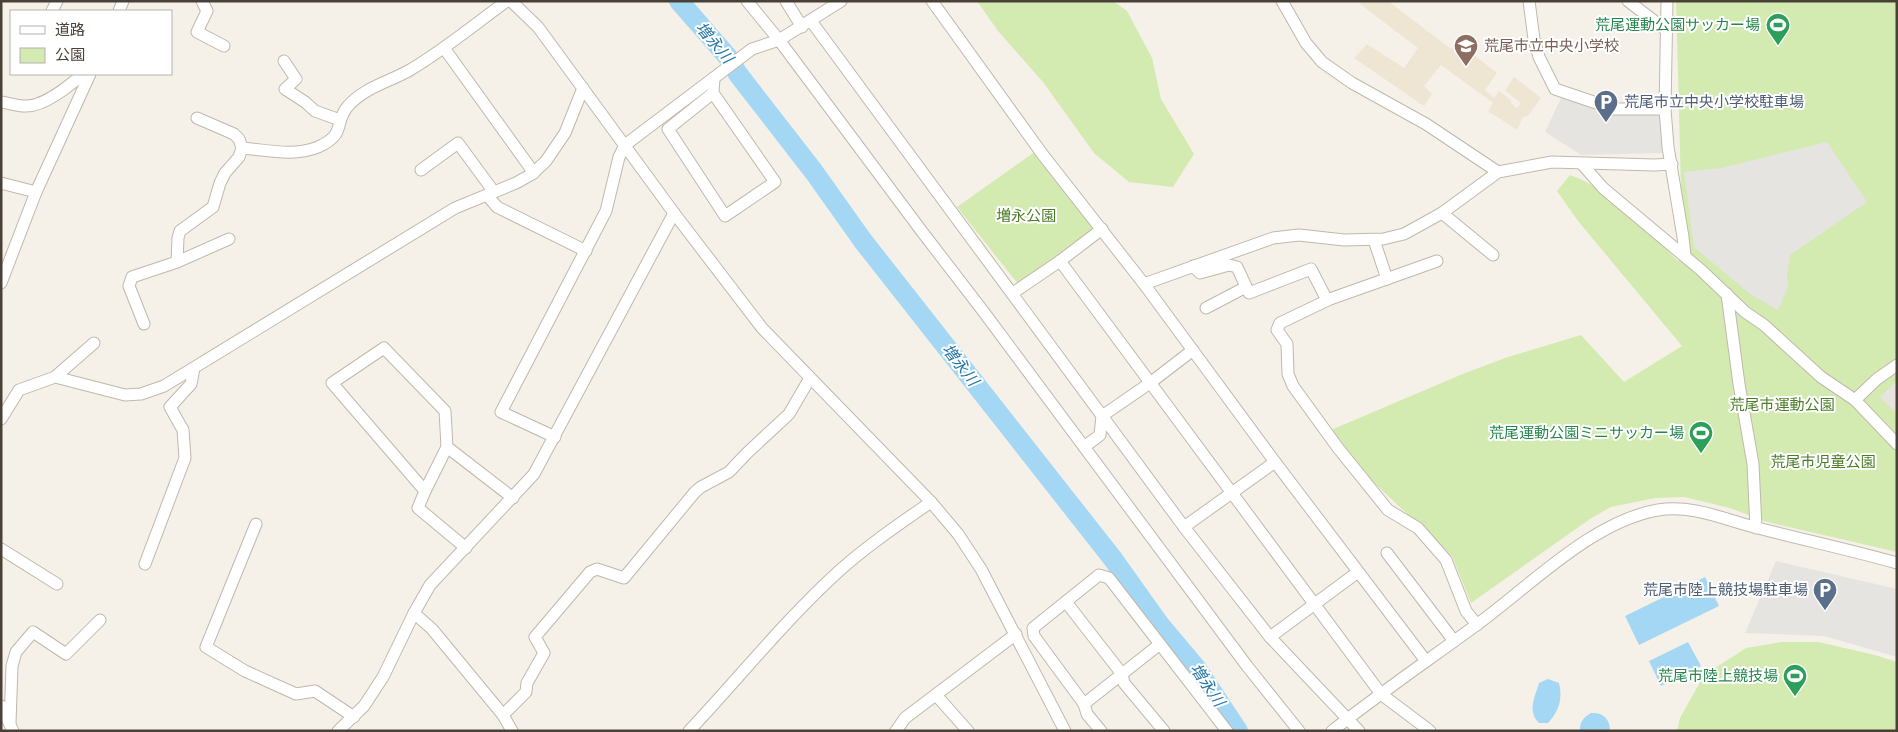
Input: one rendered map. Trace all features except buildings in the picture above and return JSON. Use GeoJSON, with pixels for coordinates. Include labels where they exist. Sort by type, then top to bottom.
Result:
{"type":"FeatureCollection","features":[{"type":"Feature","properties":{"kind":"street"},"geometry":{"type":"LineString","coordinates":[[202,1],[207,11],[197,32],[224,46]]}},
{"type":"Feature","properties":{"kind":"street"},"geometry":{"type":"LineString","coordinates":[[242,148],[292,152],[310,149],[328,142],[338,133],[340,120],[347,106],[362,94],[380,82],[409,70],[444,48],[507,1]]}},
{"type":"Feature","properties":{"kind":"street"},"geometry":{"type":"LineString","coordinates":[[511,1],[538,27],[674,213],[762,328],[931,502],[958,534],[981,569],[1065,731]]}},
{"type":"Feature","properties":{"kind":"street"},"geometry":{"type":"LineString","coordinates":[[747,1],[779,40],[1247,666],[1300,731]]}},
{"type":"Feature","properties":{"kind":"street"},"geometry":{"type":"LineString","coordinates":[[786,1],[806,24],[1013,293],[1184,527],[1270,637],[1359,731]]}},
{"type":"Feature","properties":{"kind":"street"},"geometry":{"type":"LineString","coordinates":[[555,437],[501,412],[606,211],[619,157],[625,146],[752,49],[779,40],[841,1]]}},
{"type":"Feature","properties":{"kind":"street"},"geometry":{"type":"LineString","coordinates":[[932,1],[1043,155],[1144,284],[1275,462],[1426,661]]}},
{"type":"Feature","properties":{"kind":"street"},"geometry":{"type":"LineString","coordinates":[[1282,1],[1306,43],[1322,62],[1352,83],[1426,124],[1498,172]]}},
{"type":"Feature","properties":{"kind":"street"},"geometry":{"type":"LineString","coordinates":[[1529,1],[1534,39],[1539,58],[1555,89],[1614,109],[1665,109]]}},
{"type":"Feature","properties":{"kind":"street"},"geometry":{"type":"LineString","coordinates":[[1628,1],[1666,30]]}},
{"type":"Feature","properties":{"kind":"street"},"geometry":{"type":"LineString","coordinates":[[1667,1],[1665,109],[1685,256]]}},
{"type":"Feature","properties":{"kind":"street"},"geometry":{"type":"LineString","coordinates":[[444,48],[534,173]]}},
{"type":"Feature","properties":{"kind":"street"},"geometry":{"type":"LineString","coordinates":[[284,61],[296,79],[285,89],[315,111],[340,120]]}},
{"type":"Feature","properties":{"kind":"street"},"geometry":{"type":"LineString","coordinates":[[1,102],[25,106],[37,105],[70,85],[82,75]]}},
{"type":"Feature","properties":{"kind":"street"},"geometry":{"type":"LineString","coordinates":[[1,283],[36,192],[90,75]]}},
{"type":"Feature","properties":{"kind":"street"},"geometry":{"type":"LineString","coordinates":[[713,93],[775,182],[725,216],[668,129],[713,93],[718,75]]}},
{"type":"Feature","properties":{"kind":"street"},"geometry":{"type":"LineString","coordinates":[[55,376],[125,395],[140,394],[164,386],[455,208],[516,183],[534,173],[546,162],[564,133],[583,88]]}},
{"type":"Feature","properties":{"kind":"street"},"geometry":{"type":"LineString","coordinates":[[177,262],[180,231],[214,207],[220,183],[225,173],[239,157],[242,148],[239,139],[234,134],[197,118]]}},
{"type":"Feature","properties":{"kind":"street"},"geometry":{"type":"LineString","coordinates":[[422,170],[458,143],[491,193],[497,206],[586,251]]}},
{"type":"Feature","properties":{"kind":"street"},"geometry":{"type":"LineString","coordinates":[[1144,284],[1273,238],[1299,235],[1344,240],[1383,240],[1404,234],[1442,213],[1498,172],[1552,162],[1654,166],[1672,164]]}},
{"type":"Feature","properties":{"kind":"street"},"geometry":{"type":"LineString","coordinates":[[1582,164],[1603,188],[1685,256],[1745,312],[1764,325],[1821,377],[1854,400],[1897,444]]}},
{"type":"Feature","properties":{"kind":"street"},"geometry":{"type":"LineString","coordinates":[[1,183],[36,192]]}},
{"type":"Feature","properties":{"kind":"street"},"geometry":{"type":"LineString","coordinates":[[338,731],[364,706],[383,677],[414,612],[430,585],[534,474],[674,213]]}},
{"type":"Feature","properties":{"kind":"street"},"geometry":{"type":"LineString","coordinates":[[1442,213],[1493,255]]}},
{"type":"Feature","properties":{"kind":"street"},"geometry":{"type":"LineString","coordinates":[[1013,293],[1102,229]]}},
{"type":"Feature","properties":{"kind":"street"},"geometry":{"type":"LineString","coordinates":[[144,324],[129,286],[132,277],[177,262],[229,239]]}},
{"type":"Feature","properties":{"kind":"street"},"geometry":{"type":"LineString","coordinates":[[1374,240],[1387,279]]}},
{"type":"Feature","properties":{"kind":"street"},"geometry":{"type":"LineString","coordinates":[[1060,261],[1381,694],[1430,731]]}},
{"type":"Feature","properties":{"kind":"street"},"geometry":{"type":"LineString","coordinates":[[1437,261],[1327,300],[1280,323],[1277,330],[1287,344],[1288,374],[1293,386],[1338,448],[1388,510],[1418,528],[1446,560],[1466,611],[1477,625]]}},
{"type":"Feature","properties":{"kind":"street"},"geometry":{"type":"LineString","coordinates":[[1193,266],[1200,273],[1229,265],[1237,267],[1249,293],[1311,269],[1327,300]]}},
{"type":"Feature","properties":{"kind":"street"},"geometry":{"type":"LineString","coordinates":[[1206,308],[1246,287]]}},
{"type":"Feature","properties":{"kind":"street"},"geometry":{"type":"LineString","coordinates":[[1727,294],[1739,384],[1753,464],[1756,528]]}},
{"type":"Feature","properties":{"kind":"street"},"geometry":{"type":"LineString","coordinates":[[1,419],[19,390],[55,376],[94,343]]}},
{"type":"Feature","properties":{"kind":"street"},"geometry":{"type":"LineString","coordinates":[[425,491],[332,383],[384,348],[445,411],[447,447],[418,508],[466,548]]}},
{"type":"Feature","properties":{"kind":"street"},"geometry":{"type":"LineString","coordinates":[[1084,447],[1100,435],[1102,416],[1193,350]]}},
{"type":"Feature","properties":{"kind":"street"},"geometry":{"type":"LineString","coordinates":[[1854,400],[1877,379],[1897,365]]}},
{"type":"Feature","properties":{"kind":"street"},"geometry":{"type":"LineString","coordinates":[[145,564],[185,458],[182,430],[170,407],[190,384],[194,368]]}},
{"type":"Feature","properties":{"kind":"street"},"geometry":{"type":"LineString","coordinates":[[502,715],[526,692],[527,683],[544,653],[535,637],[590,572],[597,569],[624,578],[695,492],[729,472],[789,414],[810,378]]}},
{"type":"Feature","properties":{"kind":"street"},"geometry":{"type":"LineString","coordinates":[[447,447],[513,498]]}},
{"type":"Feature","properties":{"kind":"street"},"geometry":{"type":"LineString","coordinates":[[1184,527],[1275,462]]}},
{"type":"Feature","properties":{"kind":"street"},"geometry":{"type":"LineString","coordinates":[[689,731],[768,643],[838,572],[870,545],[931,502]]}},
{"type":"Feature","properties":{"kind":"street"},"geometry":{"type":"LineString","coordinates":[[1332,731],[1477,625],[1586,541],[1618,522],[1637,515],[1659,510],[1678,509],[1705,512],[1756,528],[1897,563]]}},
{"type":"Feature","properties":{"kind":"street"},"geometry":{"type":"LineString","coordinates":[[256,524],[206,647],[245,670],[296,694],[316,691],[354,717]]}},
{"type":"Feature","properties":{"kind":"street"},"geometry":{"type":"LineString","coordinates":[[1,549],[57,584]]}},
{"type":"Feature","properties":{"kind":"street"},"geometry":{"type":"LineString","coordinates":[[1387,553],[1454,642]]}},
{"type":"Feature","properties":{"kind":"street"},"geometry":{"type":"LineString","coordinates":[[1270,637],[1358,572]]}},
{"type":"Feature","properties":{"kind":"street"},"geometry":{"type":"LineString","coordinates":[[1101,731],[1087,714],[1084,704],[1034,636],[1033,628],[1100,575],[1109,578],[1226,731]]}},
{"type":"Feature","properties":{"kind":"street"},"geometry":{"type":"LineString","coordinates":[[1066,602],[1122,674],[1124,683],[1164,731]]}},
{"type":"Feature","properties":{"kind":"street"},"geometry":{"type":"LineString","coordinates":[[414,612],[432,629],[502,715],[512,731]]}},
{"type":"Feature","properties":{"kind":"street"},"geometry":{"type":"LineString","coordinates":[[12,727],[12,666],[16,652],[33,632],[66,654],[100,620]]}},
{"type":"Feature","properties":{"kind":"street"},"geometry":{"type":"LineString","coordinates":[[896,731],[905,718],[1016,634]]}},
{"type":"Feature","properties":{"kind":"street"},"geometry":{"type":"LineString","coordinates":[[1084,704],[1160,644]]}},
{"type":"Feature","properties":{"kind":"street"},"geometry":{"type":"LineString","coordinates":[[936,695],[968,731]]}},
{"type":"Feature","properties":{"kind":"street"},"geometry":{"type":"LineString","coordinates":[[1,706],[12,727]]}},
{"type":"Feature","properties":{"kind":"shaded area","name":"荒尾市立中央小学校"},"geometry":{"type":"Polygon","coordinates":[[[1362,1],[1388,1],[1451,49],[1457,42],[1497,73],[1485,90],[1494,98],[1499,91],[1511,100],[1511,103],[1517,108],[1521,103],[1505,91],[1514,77],[1541,98],[1528,116],[1523,117],[1517,130],[1488,111],[1493,103],[1441,65],[1424,86],[1432,94],[1424,106],[1354,58],[1367,44],[1404,68],[1418,48],[1360,4],[1362,1]]]}},
{"type":"Feature","properties":{"kind":"shaded area","name":"荒尾市立中央小学校駐車場"},"geometry":{"type":"Polygon","coordinates":[[[1562,96],[1661,113],[1666,153],[1581,155],[1545,132],[1562,96]]]}},
{"type":"Feature","properties":{"kind":"shaded area"},"geometry":{"type":"Polygon","coordinates":[[[1827,142],[1867,202],[1790,255],[1787,275],[1788,287],[1778,310],[1750,294],[1694,247],[1684,172],[1721,168],[1827,142]]]}},
{"type":"Feature","properties":{"kind":"shaded area"},"geometry":{"type":"Polygon","coordinates":[[[1897,381],[1897,414],[1880,397],[1897,381]]]}},
{"type":"Feature","properties":{"kind":"shaded area","name":"荒尾市陸上競技場駐車場"},"geometry":{"type":"Polygon","coordinates":[[[1776,561],[1897,589],[1897,657],[1824,636],[1745,633],[1776,561]]]}},
{"type":"Feature","properties":{"kind":"green space"},"geometry":{"type":"Polygon","coordinates":[[[977,1],[1113,1],[1127,11],[1152,58],[1161,99],[1194,154],[1173,187],[1129,182],[1094,153],[1043,82],[998,31],[977,1]]]}},
{"type":"Feature","properties":{"kind":"green space","name":"荒尾市運動公園"},"geometry":{"type":"Polygon","coordinates":[[[1676,1],[1897,1],[1897,552],[1767,522],[1730,508],[1684,497],[1655,498],[1611,507],[1590,519],[1471,603],[1452,556],[1370,479],[1331,430],[1465,373],[1508,357],[1581,335],[1624,382],[1682,346],[1578,221],[1557,191],[1570,175],[1601,190],[1615,201],[1678,261],[1690,248],[1681,188],[1676,1]]]}},
{"type":"Feature","properties":{"kind":"green space","name":"増永公園"},"geometry":{"type":"Polygon","coordinates":[[[1036,151],[1096,232],[1018,284],[957,207],[1036,151]]]}},
{"type":"Feature","properties":{"kind":"green space","name":"荒尾市陸上競技場"},"geometry":{"type":"Polygon","coordinates":[[[1781,642],[1818,642],[1897,662],[1897,731],[1677,731],[1680,718],[1704,675],[1746,648],[1781,642]]]}},
{"type":"Feature","properties":{"kind":"water"},"geometry":{"type":"Polygon","coordinates":[[[1705,577],[1719,606],[1639,645],[1625,616],[1705,577]]]}},
{"type":"Feature","properties":{"kind":"water"},"geometry":{"type":"Polygon","coordinates":[[[1688,642],[1701,666],[1661,686],[1649,661],[1688,642]]]}},
{"type":"Feature","properties":{"kind":"water"},"geometry":{"type":"Polygon","coordinates":[[[1548,679],[1559,683],[1560,700],[1555,714],[1548,723],[1539,723],[1533,714],[1534,699],[1539,683],[1548,679]]]}},
{"type":"Feature","properties":{"kind":"water"},"geometry":{"type":"Polygon","coordinates":[[[1591,713],[1605,717],[1609,723],[1610,731],[1580,731],[1582,720],[1591,713]]]}},
{"type":"Feature","properties":{"kind":"waterway","name":"増永川"},"geometry":{"type":"LineString","coordinates":[[679,1],[727,56],[738,74],[814,172],[863,241],[1113,559],[1160,625],[1197,669],[1238,731]]}},
{"type":"Feature","properties":{"kind":"place","name":"荒尾運動公園サッカー場"},"geometry":{"type":"Point","coordinates":[1778,46]}},
{"type":"Feature","properties":{"kind":"place","name":"荒尾市立中央小学校"},"geometry":{"type":"Point","coordinates":[1466,67]}},
{"type":"Feature","properties":{"kind":"place","name":"荒尾市立中央小学校駐車場"},"geometry":{"type":"Point","coordinates":[1606,123]}},
{"type":"Feature","properties":{"kind":"place","name":"荒尾運動公園ミニサッカー場"},"geometry":{"type":"Point","coordinates":[1701,454]}},
{"type":"Feature","properties":{"kind":"place","name":"荒尾市陸上競技場駐車場"},"geometry":{"type":"Point","coordinates":[1825,611]}},
{"type":"Feature","properties":{"kind":"place","name":"荒尾市陸上競技場"},"geometry":{"type":"Point","coordinates":[1795,697]}},
{"type":"Feature","properties":{"kind":"park label","name":"荒尾市児童公園"},"geometry":{"type":"Point","coordinates":[1823,462]}}]}
